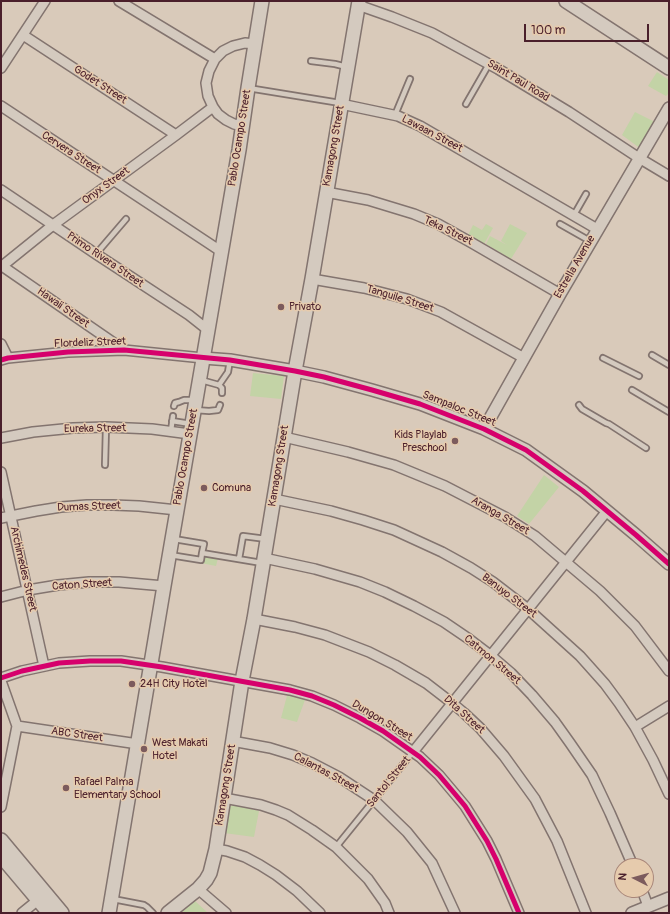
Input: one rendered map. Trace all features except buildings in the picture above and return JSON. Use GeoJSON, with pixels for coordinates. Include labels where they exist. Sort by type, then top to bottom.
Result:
{"type":"FeatureCollection","features":[{"type":"Feature","properties":{"kind":"main road","name":"Pablo Ocampo Street"},"geometry":{"type":"LineString","coordinates":[[109,913],[222,252],[262,1]]}},
{"type":"Feature","properties":{"kind":"main road"},"geometry":{"type":"LineString","coordinates":[[566,1],[669,68]]}},
{"type":"Feature","properties":{"kind":"main road","name":"Kamagong Street"},"geometry":{"type":"LineString","coordinates":[[168,913],[198,889],[206,880],[210,873],[216,849],[242,681],[254,619],[358,3]]}},
{"type":"Feature","properties":{"kind":"main road"},"geometry":{"type":"LineString","coordinates":[[1,840],[62,913]]}},
{"type":"Feature","properties":{"kind":"main road"},"geometry":{"type":"LineString","coordinates":[[3,862],[49,913]]}},
{"type":"Feature","properties":{"kind":"street"},"geometry":{"type":"LineString","coordinates":[[1,68],[45,1]]}},
{"type":"Feature","properties":{"kind":"street"},"geometry":{"type":"LineString","coordinates":[[119,1],[215,60]]}},
{"type":"Feature","properties":{"kind":"street","name":"Saint Paul Road"},"geometry":{"type":"LineString","coordinates":[[358,3],[432,33],[489,64],[569,112],[669,176]]}},
{"type":"Feature","properties":{"kind":"street","name":"Godet Street"},"geometry":{"type":"LineString","coordinates":[[23,35],[176,135]]}},
{"type":"Feature","properties":{"kind":"street"},"geometry":{"type":"LineString","coordinates":[[243,126],[234,124],[218,114],[208,96],[206,83],[209,70],[223,51],[233,46],[245,43],[255,44]]}},
{"type":"Feature","properties":{"kind":"street","name":"Lawaan Street"},"geometry":{"type":"LineString","coordinates":[[341,104],[395,115],[420,126],[598,228]]}},
{"type":"Feature","properties":{"kind":"street","name":"Cervera Street"},"geometry":{"type":"LineString","coordinates":[[1,106],[222,252]]}},
{"type":"Feature","properties":{"kind":"street","name":"Onyx Street"},"geometry":{"type":"LineString","coordinates":[[2,266],[53,225],[213,107]]}},
{"type":"Feature","properties":{"kind":"street","name":"Estrella Avenue"},"geometry":{"type":"LineString","coordinates":[[484,429],[590,241],[669,108]]}},
{"type":"Feature","properties":{"kind":"street","name":"Primo Rivera Street"},"geometry":{"type":"LineString","coordinates":[[1,190],[189,315],[208,330]]}},
{"type":"Feature","properties":{"kind":"street","name":"Teka Street"},"geometry":{"type":"LineString","coordinates":[[326,192],[368,200],[432,222],[472,243],[560,294]]}},
{"type":"Feature","properties":{"kind":"street","name":"Hawaii Street"},"geometry":{"type":"LineString","coordinates":[[2,266],[124,350]]}},
{"type":"Feature","properties":{"kind":"street","name":"Tanguile Street"},"geometry":{"type":"LineString","coordinates":[[312,279],[364,288],[408,299],[441,312],[524,358]]}},
{"type":"Feature","properties":{"kind":"street"},"geometry":{"type":"LineString","coordinates":[[1,344],[5,359]]}},
{"type":"Feature","properties":{"kind":"street","name":"Flordeliz Street"},"geometry":{"type":"LineString","coordinates":[[5,359],[68,352],[124,350],[203,358]]}},
{"type":"Feature","properties":{"kind":"street","name":"Sampaloc Street"},"geometry":{"type":"LineString","coordinates":[[203,358],[230,360],[295,371],[352,384],[420,404],[484,429],[526,450],[583,491],[669,564]]}},
{"type":"Feature","properties":{"kind":"street","name":"Eureka Street"},"geometry":{"type":"LineString","coordinates":[[1,438],[33,432],[73,428],[106,427],[171,431],[191,429]]}},
{"type":"Feature","properties":{"kind":"street","name":"Aranga Street"},"geometry":{"type":"LineString","coordinates":[[284,437],[348,452],[394,466],[438,484],[505,517],[535,536],[600,591],[635,626],[669,671]]}},
{"type":"Feature","properties":{"kind":"street","name":"Archimedes Street"},"geometry":{"type":"LineString","coordinates":[[1,472],[6,517],[28,590],[44,666]]}},
{"type":"Feature","properties":{"kind":"street","name":"Banuyo Street"},"geometry":{"type":"LineString","coordinates":[[274,499],[331,511],[394,530],[442,552],[493,582],[528,609],[580,656],[605,684],[635,727],[669,794]]}},
{"type":"Feature","properties":{"kind":"street","name":"Dumas Street"},"geometry":{"type":"LineString","coordinates":[[6,517],[36,510],[87,505],[139,506],[177,510]]}},
{"type":"Feature","properties":{"kind":"street","name":"Santol Street"},"geometry":{"type":"LineString","coordinates":[[413,752],[607,511]]}},
{"type":"Feature","properties":{"kind":"street","name":"Catmon Street"},"geometry":{"type":"LineString","coordinates":[[263,560],[315,569],[354,580],[385,592],[414,606],[444,622],[470,639],[511,673],[555,722],[592,775],[630,858]]}},
{"type":"Feature","properties":{"kind":"street","name":"Caton Street"},"geometry":{"type":"LineString","coordinates":[[1,598],[28,590],[89,582],[119,582],[164,586]]}},
{"type":"Feature","properties":{"kind":"street","name":"Dita Street"},"geometry":{"type":"LineString","coordinates":[[254,619],[295,627],[325,635],[369,652],[426,683],[452,703],[480,728],[504,756],[535,799],[557,841],[586,913]]}},
{"type":"Feature","properties":{"kind":"street","name":"Dungon Street"},"geometry":{"type":"LineString","coordinates":[[1,680],[22,671],[44,666],[90,660],[121,661],[290,690],[312,696],[334,705],[382,731],[413,752],[439,775],[476,823],[496,859],[519,913]]}},
{"type":"Feature","properties":{"kind":"street"},"geometry":{"type":"LineString","coordinates":[[1,680],[17,726],[3,785],[1,807]]}},
{"type":"Feature","properties":{"kind":"street"},"geometry":{"type":"LineString","coordinates":[[635,727],[669,706]]}},
{"type":"Feature","properties":{"kind":"street","name":"ABC Street"},"geometry":{"type":"LineString","coordinates":[[17,726],[138,744]]}},
{"type":"Feature","properties":{"kind":"street","name":"Calantas Street"},"geometry":{"type":"LineString","coordinates":[[232,741],[270,748],[293,755],[312,763],[374,800],[408,832],[432,864],[455,913]]}},
{"type":"Feature","properties":{"kind":"street"},"geometry":{"type":"LineString","coordinates":[[224,798],[261,805],[288,815],[312,830],[336,847],[368,879],[385,904],[389,913]]}},
{"type":"Feature","properties":{"kind":"street"},"geometry":{"type":"LineString","coordinates":[[216,849],[245,857],[260,865],[297,891],[320,913]]}},
{"type":"Feature","properties":{"kind":"street"},"geometry":{"type":"LineString","coordinates":[[198,889],[226,913]]}},
{"type":"Feature","properties":{"kind":"street"},"geometry":{"type":"LineString","coordinates":[[645,898],[648,906]]}},
{"type":"Feature","properties":{"kind":"street"},"geometry":{"type":"LineString","coordinates":[[632,913],[669,898]]}},
{"type":"Feature","properties":{"kind":"street"},"geometry":{"type":"LineString","coordinates":[[22,913],[38,900]]}},
{"type":"Feature","properties":{"kind":"lane"},"geometry":{"type":"LineString","coordinates":[[311,62],[347,67]]}},
{"type":"Feature","properties":{"kind":"lane"},"geometry":{"type":"LineString","coordinates":[[466,104],[489,64]]}},
{"type":"Feature","properties":{"kind":"lane"},"geometry":{"type":"LineString","coordinates":[[395,115],[410,79]]}},
{"type":"Feature","properties":{"kind":"lane","name":"Lawaan Street"},"geometry":{"type":"LineString","coordinates":[[248,88],[341,104]]}},
{"type":"Feature","properties":{"kind":"lane"},"geometry":{"type":"LineString","coordinates":[[574,215],[586,194]]}},
{"type":"Feature","properties":{"kind":"lane"},"geometry":{"type":"LineString","coordinates":[[96,254],[126,219]]}},
{"type":"Feature","properties":{"kind":"lane"},"geometry":{"type":"LineString","coordinates":[[560,224],[590,241]]}},
{"type":"Feature","properties":{"kind":"lane"},"geometry":{"type":"LineString","coordinates":[[652,355],[669,365]]}},
{"type":"Feature","properties":{"kind":"lane"},"geometry":{"type":"LineString","coordinates":[[603,358],[639,376]]}},
{"type":"Feature","properties":{"kind":"lane"},"geometry":{"type":"LineString","coordinates":[[218,385],[228,372],[230,360]]}},
{"type":"Feature","properties":{"kind":"lane"},"geometry":{"type":"LineString","coordinates":[[200,380],[218,385],[222,388],[222,394]]}},
{"type":"Feature","properties":{"kind":"lane"},"geometry":{"type":"LineString","coordinates":[[632,390],[669,412]]}},
{"type":"Feature","properties":{"kind":"lane"},"geometry":{"type":"LineString","coordinates":[[174,406],[184,400],[209,411],[218,410],[220,405]]}},
{"type":"Feature","properties":{"kind":"lane"},"geometry":{"type":"LineString","coordinates":[[580,405],[582,409],[609,424],[646,448]]}},
{"type":"Feature","properties":{"kind":"lane"},"geometry":{"type":"LineString","coordinates":[[171,431],[173,419],[191,429]]}},
{"type":"Feature","properties":{"kind":"lane"},"geometry":{"type":"LineString","coordinates":[[105,465],[106,427]]}},
{"type":"Feature","properties":{"kind":"lane"},"geometry":{"type":"LineString","coordinates":[[239,559],[243,536],[267,539]]}},
{"type":"Feature","properties":{"kind":"lane"},"geometry":{"type":"LineString","coordinates":[[170,555],[201,560],[204,544],[172,538]]}},
{"type":"Feature","properties":{"kind":"lane"},"geometry":{"type":"LineString","coordinates":[[202,553],[239,559],[263,560]]}},
{"type":"Feature","properties":{"kind":"lane","name":"Santol Street"},"geometry":{"type":"LineString","coordinates":[[336,847],[413,752]]}},
{"type":"Feature","properties":{"kind":"lane"},"geometry":{"type":"LineString","coordinates":[[112,899],[144,905],[153,913]]}},
{"type":"Feature","properties":{"kind":"lane"},"geometry":{"type":"LineString","coordinates":[[137,910],[138,904]]}},
{"type":"Feature","properties":{"kind":"green space"},"geometry":{"type":"Polygon","coordinates":[[[657,72],[669,80],[669,93],[666,96],[648,86],[657,72]]]}},
{"type":"Feature","properties":{"kind":"green space"},"geometry":{"type":"Polygon","coordinates":[[[635,112],[655,122],[641,149],[622,135],[635,112]]]}},
{"type":"Feature","properties":{"kind":"green space"},"geometry":{"type":"Polygon","coordinates":[[[486,224],[493,228],[484,244],[468,235],[473,225],[482,230],[486,224]]]}},
{"type":"Feature","properties":{"kind":"green space"},"geometry":{"type":"Polygon","coordinates":[[[510,224],[527,233],[511,259],[486,244],[490,236],[507,245],[501,241],[510,224]]]}},
{"type":"Feature","properties":{"kind":"green space"},"geometry":{"type":"Polygon","coordinates":[[[253,373],[284,376],[281,399],[250,396],[253,373]]]}},
{"type":"Feature","properties":{"kind":"green space"},"geometry":{"type":"Polygon","coordinates":[[[544,475],[559,487],[529,524],[517,516],[544,475]]]}},
{"type":"Feature","properties":{"kind":"green space"},"geometry":{"type":"Polygon","coordinates":[[[202,556],[218,558],[216,566],[201,563],[202,556]]]}},
{"type":"Feature","properties":{"kind":"green space"},"geometry":{"type":"Polygon","coordinates":[[[288,692],[306,697],[297,722],[281,718],[288,692]]]}},
{"type":"Feature","properties":{"kind":"green space"},"geometry":{"type":"Polygon","coordinates":[[[234,805],[259,811],[254,837],[224,833],[228,807],[234,805]]]}},
{"type":"Feature","properties":{"kind":"green space"},"geometry":{"type":"Polygon","coordinates":[[[195,901],[208,913],[181,913],[195,901]]]}},
{"type":"Feature","properties":{"kind":"cycle path"},"geometry":{"type":"LineString","coordinates":[[1,360],[68,352],[124,350],[230,360],[324,377],[420,404],[484,429],[526,450],[583,491],[669,564]]}},
{"type":"Feature","properties":{"kind":"cycle path"},"geometry":{"type":"LineString","coordinates":[[1,678],[22,671],[59,663],[121,661],[290,690],[312,696],[334,705],[383,731],[420,757],[439,775],[465,806],[487,841],[519,913]]}},
{"type":"Feature","properties":{"kind":"place","name":"Privato"},"geometry":{"type":"Point","coordinates":[281,307]}},
{"type":"Feature","properties":{"kind":"place","name":"Kids Playlab Preschool"},"geometry":{"type":"Point","coordinates":[455,441]}},
{"type":"Feature","properties":{"kind":"place","name":"Comuna"},"geometry":{"type":"Point","coordinates":[204,488]}},
{"type":"Feature","properties":{"kind":"place","name":"24H City Hotel"},"geometry":{"type":"Point","coordinates":[132,684]}},
{"type":"Feature","properties":{"kind":"place","name":"West Makati Hotel"},"geometry":{"type":"Point","coordinates":[144,749]}},
{"type":"Feature","properties":{"kind":"place","name":"Rafael Palma Elementary School"},"geometry":{"type":"Point","coordinates":[66,788]}}]}
